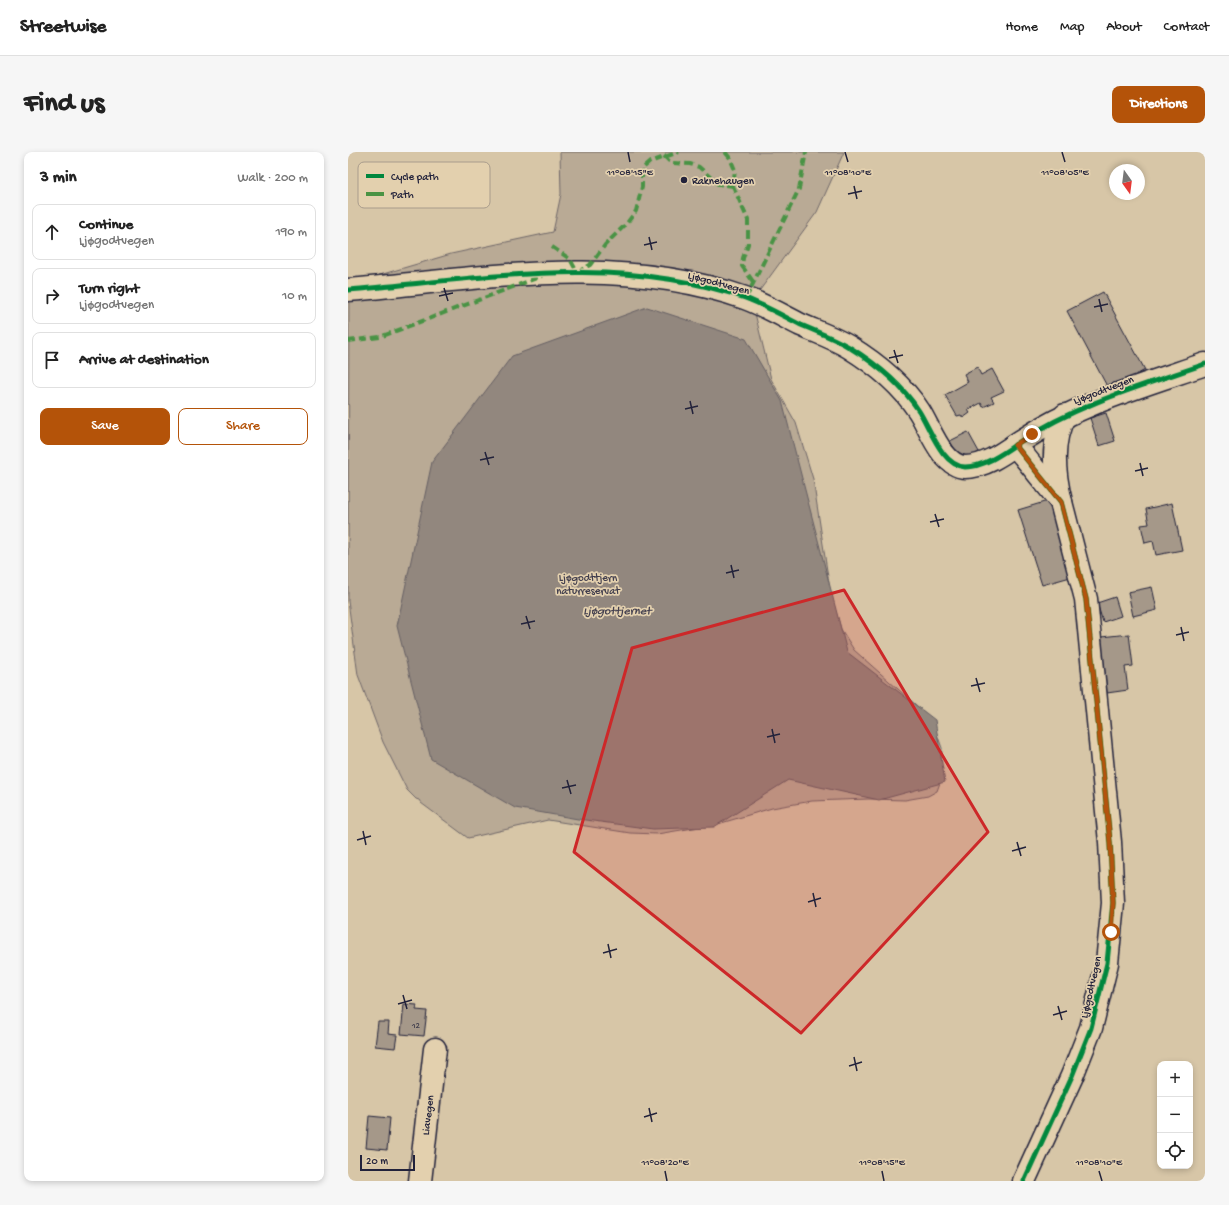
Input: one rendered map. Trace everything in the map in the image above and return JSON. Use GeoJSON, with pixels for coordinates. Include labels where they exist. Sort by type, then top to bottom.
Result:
{"type":"FeatureCollection","features":[{"type":"Feature","properties":{"kind":"street","name":"Ljøgodtvegen"},"geometry":{"type":"LineString","coordinates":[[348,290],[510,275],[564,272],[645,276],[694,284],[746,298],[848,347],[891,379],[904,391],[919,411],[946,459],[955,465],[967,467],[984,463],[1065,415],[1105,398],[1205,364]]}},
{"type":"Feature","properties":{"kind":"street","name":"Ljøgodtvegen"},"geometry":{"type":"LineString","coordinates":[[1024,1181],[1072,1076],[1091,1028],[1108,963],[1112,925],[1110,842],[1086,599],[1057,484],[1056,439],[1059,425],[1065,415]]}},
{"type":"Feature","properties":{"kind":"street","name":"Ljøgodtvegen"},"geometry":{"type":"LineString","coordinates":[[1015,445],[1061,502]]}},
{"type":"Feature","properties":{"kind":"street","name":"Liavegen"},"geometry":{"type":"LineString","coordinates":[[420,1181],[435,1049]]}},
{"type":"Feature","properties":{"kind":"highlighted area"},"geometry":{"type":"Polygon","coordinates":[[[844,590],[988,832],[801,1033],[574,852],[632,648],[844,590]]]}},
{"type":"Feature","properties":{"kind":"green space","name":"Ljøgottjernet"},"geometry":{"type":"Polygon","coordinates":[[[560,152],[844,152],[817,212],[752,301],[771,379],[796,423],[813,479],[830,590],[841,629],[854,650],[924,712],[936,731],[942,748],[941,780],[937,791],[928,796],[905,800],[869,799],[812,801],[772,808],[718,824],[657,834],[630,833],[548,820],[468,838],[421,803],[407,790],[383,742],[358,675],[348,601],[349,284],[451,254],[553,232],[561,194],[560,152]]]}},
{"type":"Feature","properties":{"kind":"water","name":"Ljøgottjernet"},"geometry":{"type":"Polygon","coordinates":[[[647,307],[746,339],[782,401],[847,652],[935,720],[945,782],[879,800],[788,780],[714,827],[653,829],[578,819],[515,808],[431,759],[397,626],[432,462],[512,356],[647,307]]]}},
{"type":"Feature","properties":{"kind":"building"},"geometry":{"type":"Polygon","coordinates":[[[1103,292],[1145,370],[1109,390],[1067,311],[1103,292]]]}},
{"type":"Feature","properties":{"kind":"building"},"geometry":{"type":"Polygon","coordinates":[[[977,367],[981,375],[992,369],[1004,391],[991,397],[994,402],[983,407],[981,403],[968,410],[970,413],[963,418],[961,415],[957,416],[945,395],[968,382],[964,374],[977,367]]]}},
{"type":"Feature","properties":{"kind":"building"},"geometry":{"type":"Polygon","coordinates":[[[1106,413],[1115,441],[1099,446],[1090,418],[1106,413]]]}},
{"type":"Feature","properties":{"kind":"building"},"geometry":{"type":"Polygon","coordinates":[[[968,432],[979,452],[962,462],[950,441],[968,432]]]}},
{"type":"Feature","properties":{"kind":"building"},"geometry":{"type":"Polygon","coordinates":[[[1051,500],[1074,576],[1042,585],[1018,510],[1051,500]]]}},
{"type":"Feature","properties":{"kind":"building"},"geometry":{"type":"Polygon","coordinates":[[[1172,503],[1182,550],[1156,555],[1153,541],[1145,543],[1141,525],[1149,524],[1146,509],[1172,503]]]}},
{"type":"Feature","properties":{"kind":"building"},"geometry":{"type":"Polygon","coordinates":[[[1152,587],[1157,610],[1133,616],[1128,592],[1152,587]]]}},
{"type":"Feature","properties":{"kind":"building"},"geometry":{"type":"Polygon","coordinates":[[[1115,597],[1121,616],[1103,622],[1097,603],[1115,597]]]}},
{"type":"Feature","properties":{"kind":"building"},"geometry":{"type":"Polygon","coordinates":[[[1129,634],[1133,666],[1125,667],[1128,690],[1107,693],[1101,637],[1129,634]]]}},
{"type":"Feature","properties":{"kind":"building"},"geometry":{"type":"Polygon","coordinates":[[[404,1004],[417,1005],[416,1010],[427,1011],[424,1036],[401,1034],[404,1004]]]}},
{"type":"Feature","properties":{"kind":"building"},"geometry":{"type":"Polygon","coordinates":[[[378,1022],[389,1022],[388,1034],[397,1035],[395,1048],[375,1046],[378,1022]]]}},
{"type":"Feature","properties":{"kind":"building"},"geometry":{"type":"Polygon","coordinates":[[[369,1116],[390,1118],[387,1150],[366,1148],[369,1116]]]}},
{"type":"Feature","properties":{"kind":"marked path"},"geometry":{"type":"LineString","coordinates":[[552,247],[570,259],[577,272],[590,265],[605,245],[627,223],[636,211],[642,187],[642,169],[650,162],[679,152]]}},
{"type":"Feature","properties":{"kind":"marked path"},"geometry":{"type":"LineString","coordinates":[[725,152],[730,158],[735,170],[733,186],[748,220],[748,244],[742,266],[754,283]]}},
{"type":"Feature","properties":{"kind":"marked path"},"geometry":{"type":"LineString","coordinates":[[746,298],[799,189],[806,152]]}},
{"type":"Feature","properties":{"kind":"marked path"},"geometry":{"type":"LineString","coordinates":[[664,156],[671,163],[690,164],[699,167],[718,184],[733,186]]}},
{"type":"Feature","properties":{"kind":"marked path"},"geometry":{"type":"LineString","coordinates":[[348,341],[380,337],[542,276]]}},
{"type":"Feature","properties":{"kind":"cycle path"},"geometry":{"type":"LineString","coordinates":[[348,290],[498,276],[548,273],[598,273],[648,276],[697,284],[745,298],[831,338],[859,353],[878,367],[905,392],[919,411],[943,453],[957,465],[965,467],[987,462],[1042,428],[1087,406],[1133,388],[1205,364]]}},
{"type":"Feature","properties":{"kind":"cycle path"},"geometry":{"type":"LineString","coordinates":[[1015,445],[1061,502],[1086,599],[1110,842],[1113,903],[1107,963],[1091,1028],[1072,1076],[1024,1181]]}},
{"type":"Feature","properties":{"kind":"place","name":"Raknehaugen"},"geometry":{"type":"Point","coordinates":[684,180]}},
{"type":"Feature","properties":{"kind":"route"},"geometry":{"type":"LineString","coordinates":[[1032,434],[1015,445],[1046,486],[1061,502],[1086,599],[1099,714],[1110,842],[1113,903],[1111,932]]}},
{"type":"Feature","properties":{"kind":"park label","name":"Ljøgodttjern naturreservat"},"geometry":{"type":"Point","coordinates":[588,583]}}]}
